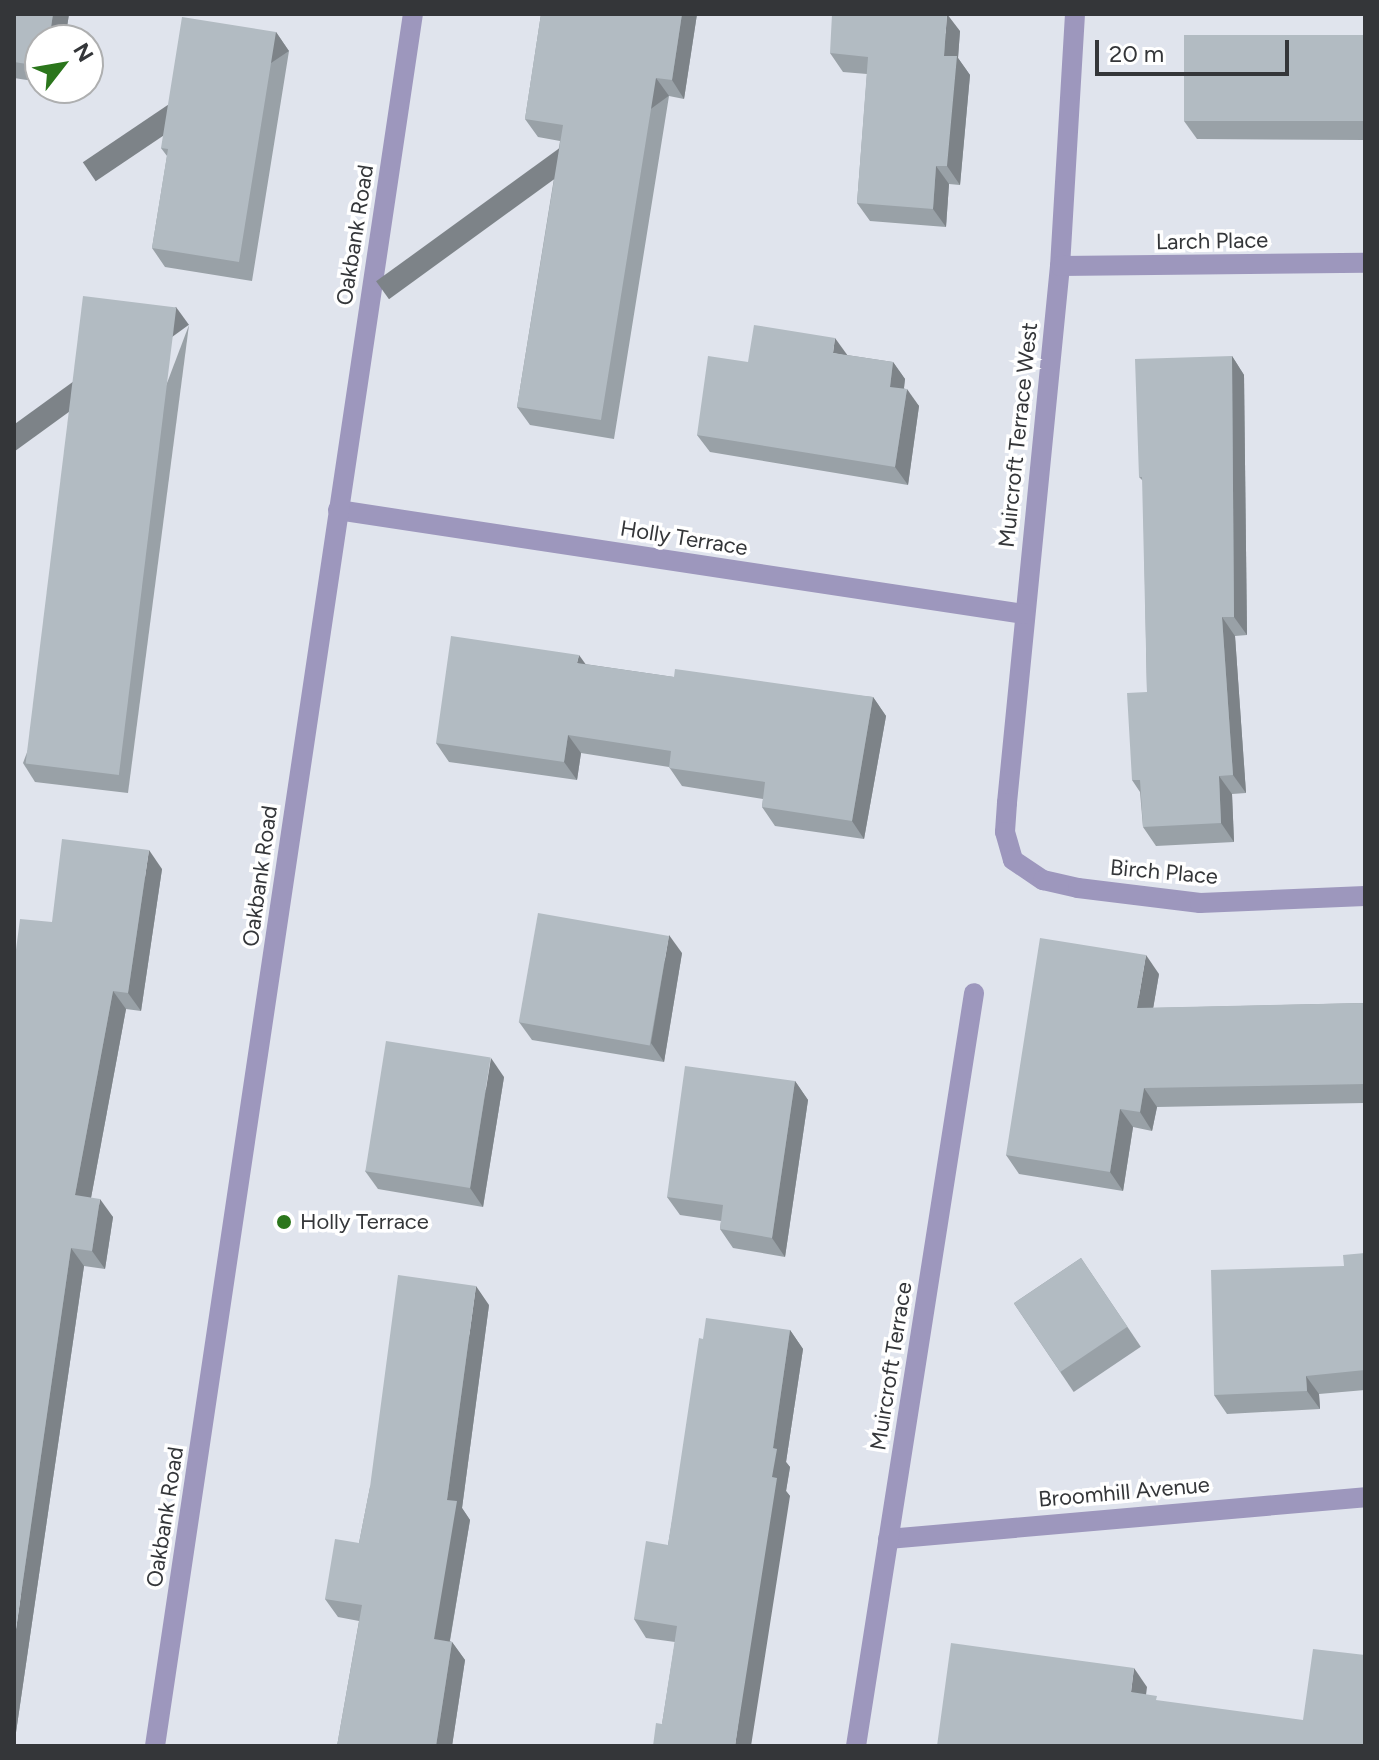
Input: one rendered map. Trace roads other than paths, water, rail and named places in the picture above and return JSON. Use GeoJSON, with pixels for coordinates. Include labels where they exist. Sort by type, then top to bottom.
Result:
{"type":"FeatureCollection","features":[{"type":"Feature","properties":{"kind":"street","name":"Oakbank Road"},"geometry":{"type":"LineString","coordinates":[[155,1746],[413,14]]}},
{"type":"Feature","properties":{"kind":"street","name":"Muircroft Terrace West"},"geometry":{"type":"LineString","coordinates":[[1013,860],[1005,832],[1060,266],[1075,14]]}},
{"type":"Feature","properties":{"kind":"street","name":"Larch Place"},"geometry":{"type":"LineString","coordinates":[[1060,266],[1365,263]]}},
{"type":"Feature","properties":{"kind":"street","name":"Holly Terrace"},"geometry":{"type":"LineString","coordinates":[[338,510],[1024,614]]}},
{"type":"Feature","properties":{"kind":"street","name":"Birch Place"},"geometry":{"type":"LineString","coordinates":[[1013,860],[1043,880],[1067,886],[1200,903],[1365,896]]}},
{"type":"Feature","properties":{"kind":"street","name":"Muircroft Terrace"},"geometry":{"type":"LineString","coordinates":[[856,1746],[974,993]]}},
{"type":"Feature","properties":{"kind":"street","name":"Broomhill Avenue"},"geometry":{"type":"LineString","coordinates":[[888,1539],[1365,1497]]}},
{"type":"Feature","properties":{"kind":"place","name":"Holly Terrace"},"geometry":{"type":"Point","coordinates":[284,1222]}}]}
